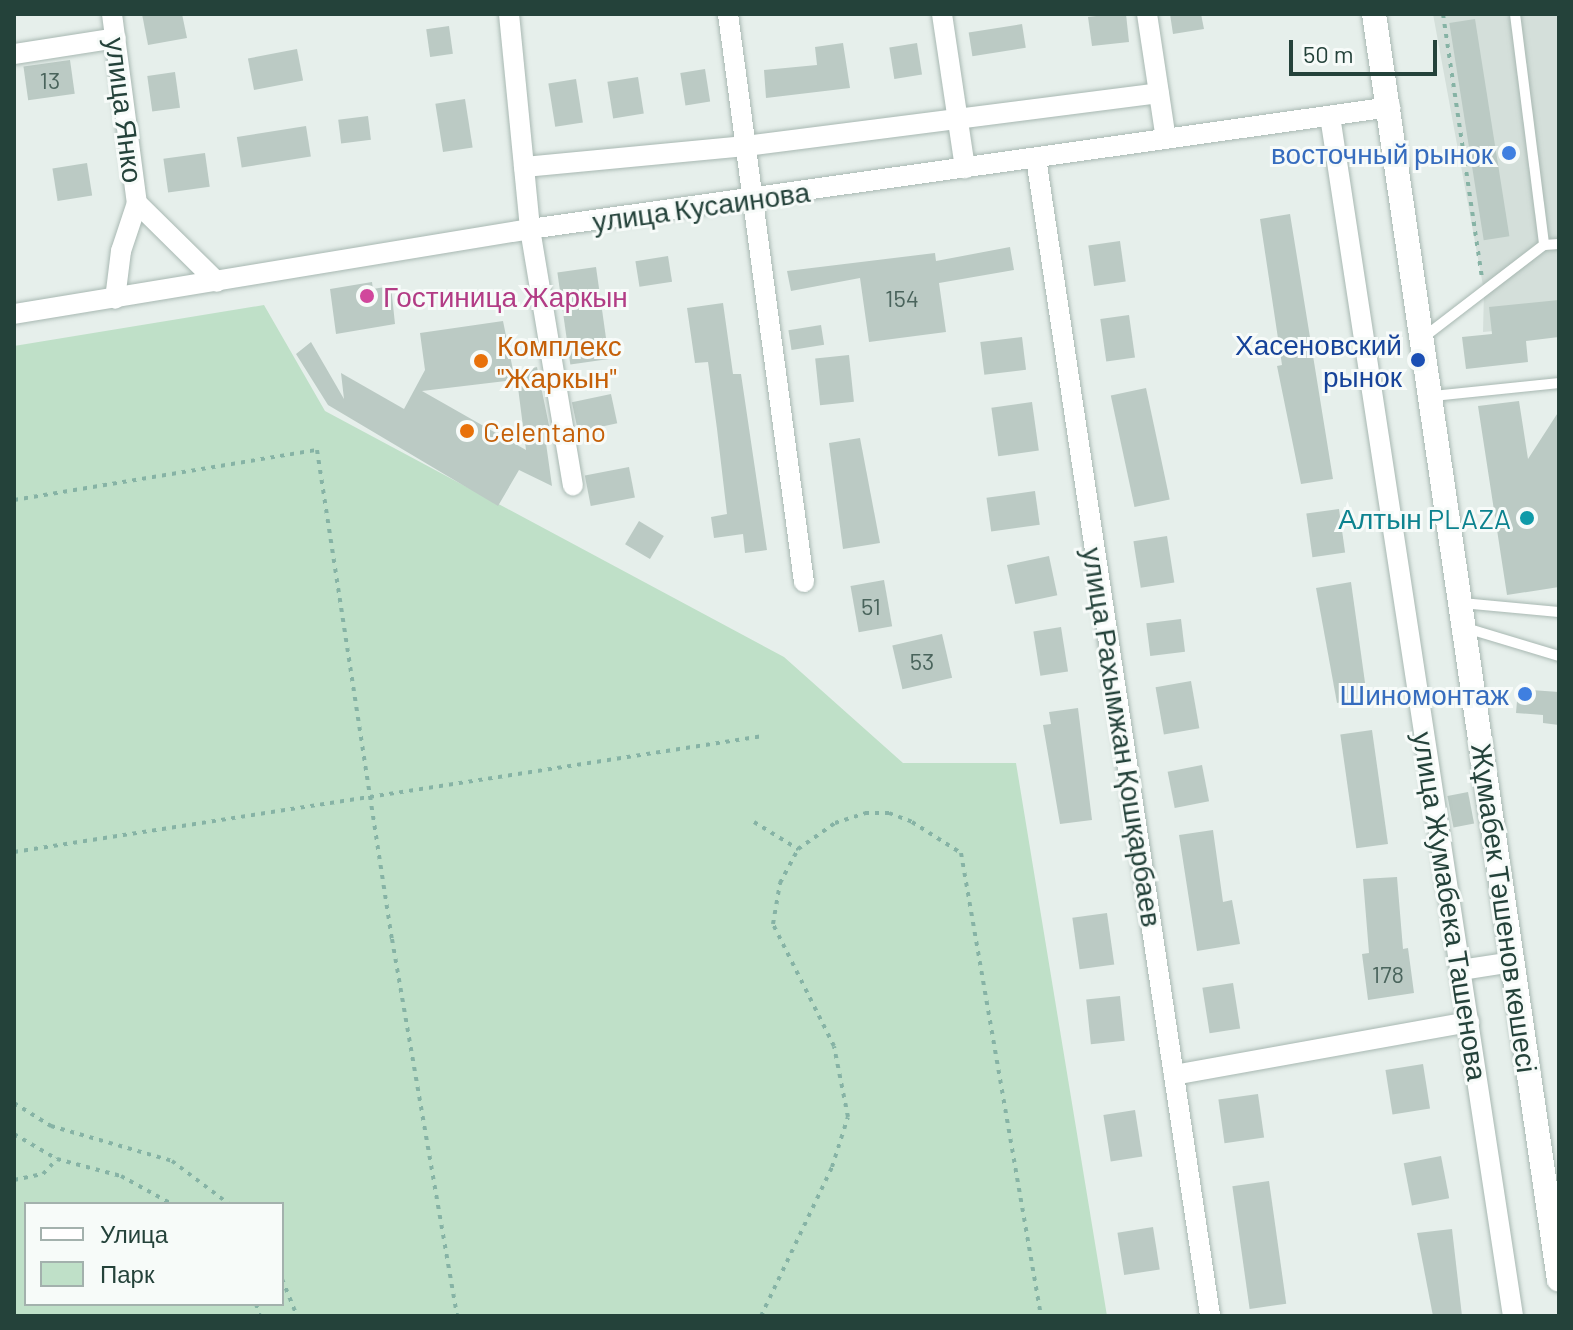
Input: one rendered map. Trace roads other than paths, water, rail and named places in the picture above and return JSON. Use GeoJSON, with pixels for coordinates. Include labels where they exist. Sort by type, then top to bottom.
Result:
{"type":"FeatureCollection","features":[{"type":"Feature","properties":{"kind":"main road","name":"Жұмабек Тәшенов көшесі"},"geometry":{"type":"LineString","coordinates":[[1378,15],[1559,1280]]}},
{"type":"Feature","properties":{"kind":"street","name":"улица Янко"},"geometry":{"type":"LineString","coordinates":[[112,14],[137,203],[121,251],[115,299]]}},
{"type":"Feature","properties":{"kind":"street"},"geometry":{"type":"LineString","coordinates":[[509,14],[530,229],[573,485]]}},
{"type":"Feature","properties":{"kind":"street"},"geometry":{"type":"LineString","coordinates":[[728,14],[804,582]]}},
{"type":"Feature","properties":{"kind":"street"},"geometry":{"type":"LineString","coordinates":[[942,14],[965,168]]}},
{"type":"Feature","properties":{"kind":"street"},"geometry":{"type":"LineString","coordinates":[[1147,14],[1166,139]]}},
{"type":"Feature","properties":{"kind":"street"},"geometry":{"type":"LineString","coordinates":[[14,54],[116,38]]}},
{"type":"Feature","properties":{"kind":"street"},"geometry":{"type":"LineString","coordinates":[[524,167],[746,146],[958,116],[1159,93]]}},
{"type":"Feature","properties":{"kind":"street","name":"улица Кусаинова"},"geometry":{"type":"LineString","coordinates":[[14,314],[530,229],[1390,107]]}},
{"type":"Feature","properties":{"kind":"street","name":"улица Жумабека Ташенова"},"geometry":{"type":"LineString","coordinates":[[1330,116],[1513,1316]]}},
{"type":"Feature","properties":{"kind":"street","name":"улица Рахымжан Қошқарбаев"},"geometry":{"type":"LineString","coordinates":[[1036,158],[1210,1316]]}},
{"type":"Feature","properties":{"kind":"street"},"geometry":{"type":"LineString","coordinates":[[137,203],[217,282]]}},
{"type":"Feature","properties":{"kind":"street"},"geometry":{"type":"LineString","coordinates":[[1461,970],[1513,962]]}},
{"type":"Feature","properties":{"kind":"street"},"geometry":{"type":"LineString","coordinates":[[1174,1075],[1469,1022]]}},
{"type":"Feature","properties":{"kind":"lane"},"geometry":{"type":"LineString","coordinates":[[1515,14],[1544,245]]}},
{"type":"Feature","properties":{"kind":"lane"},"geometry":{"type":"LineString","coordinates":[[1424,338],[1544,245],[1559,244]]}},
{"type":"Feature","properties":{"kind":"lane"},"geometry":{"type":"LineString","coordinates":[[1433,396],[1559,383]]}},
{"type":"Feature","properties":{"kind":"lane"},"geometry":{"type":"LineString","coordinates":[[1462,603],[1559,612]]}},
{"type":"Feature","properties":{"kind":"lane"},"geometry":{"type":"LineString","coordinates":[[1466,628],[1559,656]]}},
{"type":"Feature","properties":{"kind":"place","name":"восточный рынок"},"geometry":{"type":"Point","coordinates":[1509,153]}},
{"type":"Feature","properties":{"kind":"place","name":"Гостиница Жаркын"},"geometry":{"type":"Point","coordinates":[367,296]}},
{"type":"Feature","properties":{"kind":"place","name":"Хасеновский рынок"},"geometry":{"type":"Point","coordinates":[1418,360]}},
{"type":"Feature","properties":{"kind":"place","name":"Комплекс \"Жаркын\""},"geometry":{"type":"Point","coordinates":[481,361]}},
{"type":"Feature","properties":{"kind":"place","name":"Celentano"},"geometry":{"type":"Point","coordinates":[467,431]}},
{"type":"Feature","properties":{"kind":"place","name":"Алтын PLAZA"},"geometry":{"type":"Point","coordinates":[1527,518]}},
{"type":"Feature","properties":{"kind":"place","name":"Шиномонтаж"},"geometry":{"type":"Point","coordinates":[1525,694]}}]}
